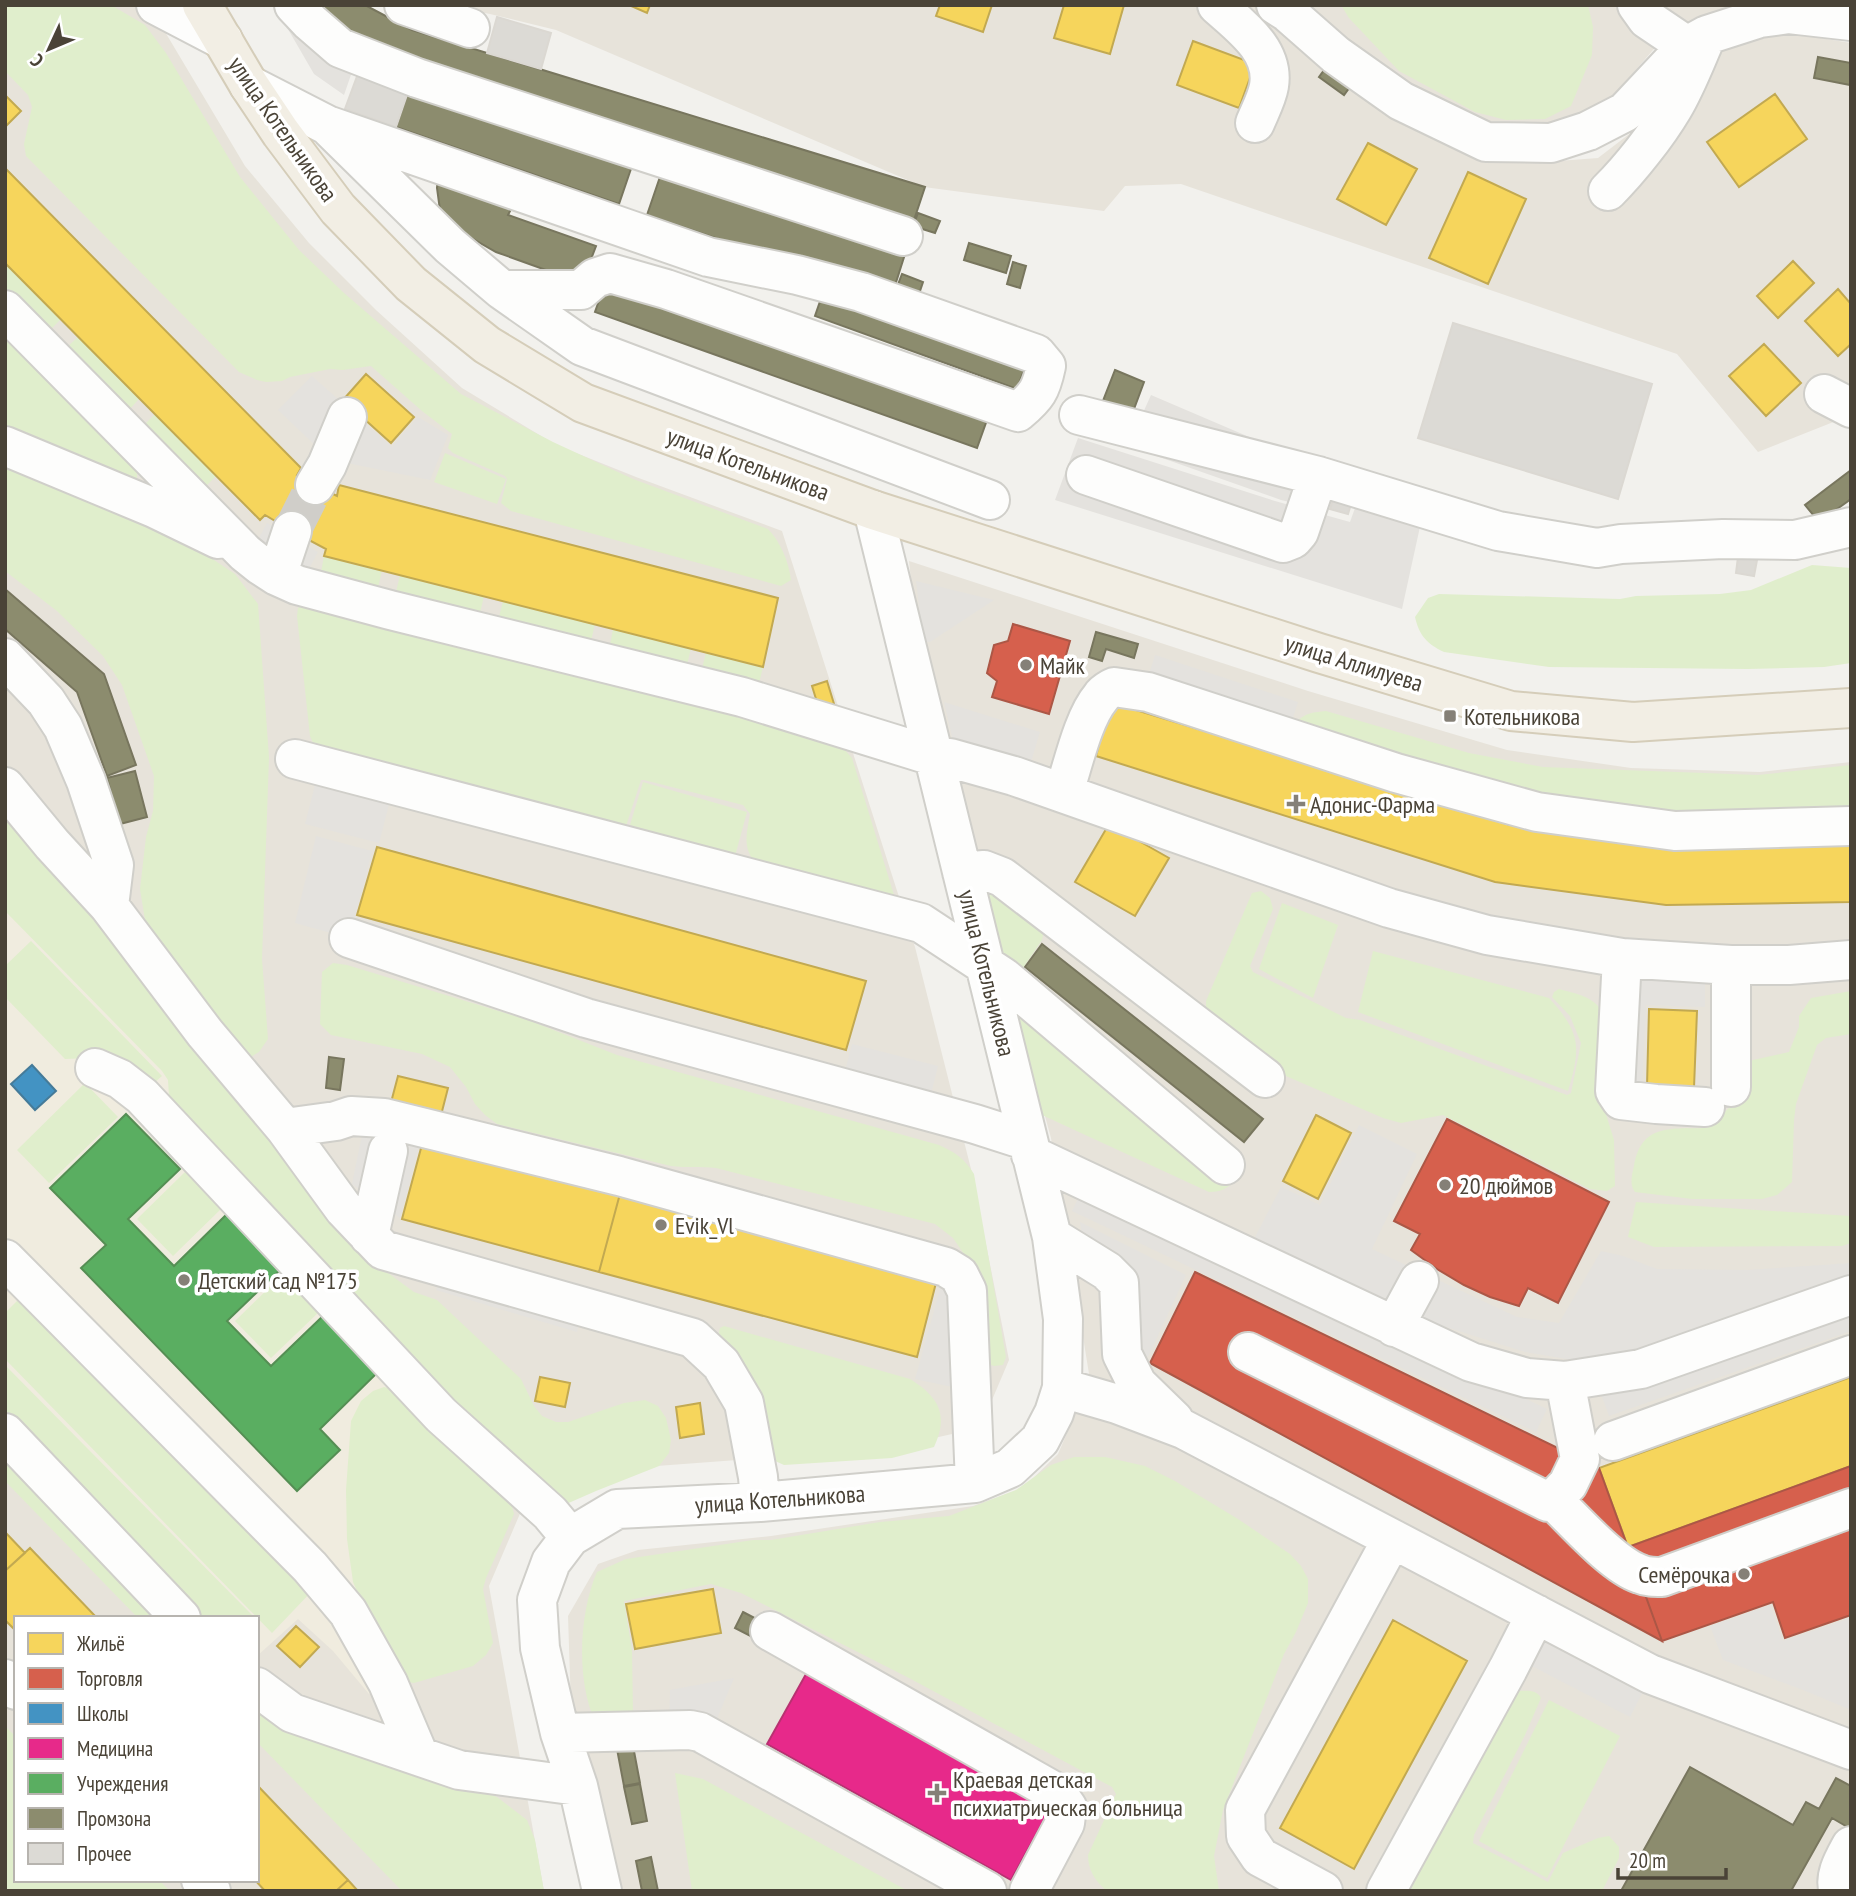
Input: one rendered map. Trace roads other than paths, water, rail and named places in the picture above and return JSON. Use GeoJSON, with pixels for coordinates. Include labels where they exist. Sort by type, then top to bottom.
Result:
{"type":"FeatureCollection","features":[{"type":"Feature","properties":{"kind":"main road","name":"улица Котельникова"},"geometry":{"type":"LineString","coordinates":[[202,5],[249,85],[338,209],[411,284],[487,345],[583,403],[873,510]]}},
{"type":"Feature","properties":{"kind":"main road","name":"улица Аллилуева"},"geometry":{"type":"LineString","coordinates":[[873,510],[1319,653],[1511,711],[1633,722],[1851,708]]}},
{"type":"Feature","properties":{"kind":"street"},"geometry":{"type":"LineString","coordinates":[[156,5],[223,40]]}},
{"type":"Feature","properties":{"kind":"street"},"geometry":{"type":"LineString","coordinates":[[294,5],[340,48],[417,78],[903,236]]}},
{"type":"Feature","properties":{"kind":"street"},"geometry":{"type":"LineString","coordinates":[[404,5],[470,28]]}},
{"type":"Feature","properties":{"kind":"street"},"geometry":{"type":"LineString","coordinates":[[1217,5],[1252,37],[1261,48],[1266,63],[1269,85],[1255,123]]}},
{"type":"Feature","properties":{"kind":"street"},"geometry":{"type":"LineString","coordinates":[[1637,5],[1647,19],[1697,41]]}},
{"type":"Feature","properties":{"kind":"street"},"geometry":{"type":"LineString","coordinates":[[1284,8],[1336,55],[1401,101],[1486,142],[1551,144],[1588,131],[1625,112],[1697,41],[1760,18],[1789,15],[1851,21]]}},
{"type":"Feature","properties":{"kind":"street"},"geometry":{"type":"LineString","coordinates":[[1608,191],[1625,174],[1672,109],[1690,75],[1697,41]]}},
{"type":"Feature","properties":{"kind":"street"},"geometry":{"type":"LineString","coordinates":[[249,85],[327,125],[708,257],[797,275],[861,292],[1036,354],[1046,366],[1042,385],[1032,400],[1018,412],[637,279],[610,274],[595,278],[580,290],[502,290]]}},
{"type":"Feature","properties":{"kind":"street"},"geometry":{"type":"LineString","coordinates":[[327,125],[450,246],[502,290],[582,346],[990,500]]}},
{"type":"Feature","properties":{"kind":"street"},"geometry":{"type":"LineString","coordinates":[[5,310],[245,553],[277,576],[297,585],[742,697],[933,756],[950,758],[1014,776],[1389,908],[1487,935],[1622,958],[1731,965],[1789,965],[1851,960]]}},
{"type":"Feature","properties":{"kind":"street"},"geometry":{"type":"LineString","coordinates":[[1079,415],[1318,476],[1498,531],[1597,548],[1621,544],[1795,540],[1851,527]]}},
{"type":"Feature","properties":{"kind":"street"},"geometry":{"type":"LineString","coordinates":[[315,485],[327,465],[347,417]]}},
{"type":"Feature","properties":{"kind":"street"},"geometry":{"type":"LineString","coordinates":[[5,446],[154,508],[245,553]]}},
{"type":"Feature","properties":{"kind":"street"},"geometry":{"type":"LineString","coordinates":[[1086,475],[1283,543],[1293,539],[1299,532],[1318,476]]}},
{"type":"Feature","properties":{"kind":"street","name":"улица Котельникова"},"geometry":{"type":"LineString","coordinates":[[603,1891],[578,1786],[560,1733],[540,1648],[537,1600],[551,1562],[570,1537],[617,1509],[760,1502],[975,1483],[1010,1468],[1040,1440],[1054,1413],[1062,1388],[1063,1319],[1052,1237],[873,510]]}},
{"type":"Feature","properties":{"kind":"street"},"geometry":{"type":"LineString","coordinates":[[277,576],[292,531]]}},
{"type":"Feature","properties":{"kind":"street"},"geometry":{"type":"LineString","coordinates":[[5,658],[46,701],[63,727],[86,781],[114,865],[109,906]]}},
{"type":"Feature","properties":{"kind":"street"},"geometry":{"type":"LineString","coordinates":[[1064,792],[1082,734],[1094,706],[1103,694],[1114,687],[1148,692],[1396,772],[1537,812],[1675,831],[1851,825]]}},
{"type":"Feature","properties":{"kind":"street"},"geometry":{"type":"LineString","coordinates":[[295,759],[921,923],[1003,977],[1225,1165]]}},
{"type":"Feature","properties":{"kind":"street"},"geometry":{"type":"LineString","coordinates":[[5,787],[52,845],[109,906],[205,1033],[285,1128],[344,1209],[383,1250],[693,1338],[721,1364],[744,1403],[760,1502]]}},
{"type":"Feature","properties":{"kind":"street"},"geometry":{"type":"LineString","coordinates":[[962,872],[984,870],[1002,877],[1265,1078]]}},
{"type":"Feature","properties":{"kind":"street"},"geometry":{"type":"LineString","coordinates":[[349,938],[586,1018],[975,1124],[1030,1148],[1394,1327],[1471,1362],[1527,1378],[1565,1381],[1641,1369],[1851,1295]]}},
{"type":"Feature","properties":{"kind":"street"},"geometry":{"type":"LineString","coordinates":[[1622,958],[1615,1091],[1621,1100],[1656,1104],[1718,1097],[1731,965]]}},
{"type":"Feature","properties":{"kind":"street"},"geometry":{"type":"LineString","coordinates":[[95,1068],[120,1079],[142,1096],[440,1415],[550,1513],[570,1537]]}},
{"type":"Feature","properties":{"kind":"street"},"geometry":{"type":"LineString","coordinates":[[285,1128],[351,1116],[384,1118],[619,1176],[946,1267],[959,1275],[967,1291],[975,1483]]}},
{"type":"Feature","properties":{"kind":"street"},"geometry":{"type":"LineString","coordinates":[[369,1236],[388,1151]]}},
{"type":"Feature","properties":{"kind":"street"},"geometry":{"type":"LineString","coordinates":[[1052,1237],[1107,1271],[1119,1283],[1122,1354],[1137,1384],[1183,1429]]}},
{"type":"Feature","properties":{"kind":"street"},"geometry":{"type":"LineString","coordinates":[[5,1259],[310,1567],[348,1612],[388,1683],[419,1756]]}},
{"type":"Feature","properties":{"kind":"street"},"geometry":{"type":"LineString","coordinates":[[1394,1327],[1419,1281]]}},
{"type":"Feature","properties":{"kind":"street"},"geometry":{"type":"LineString","coordinates":[[1248,1352],[1548,1502],[1568,1484],[1580,1458],[1565,1381]]}},
{"type":"Feature","properties":{"kind":"street"},"geometry":{"type":"LineString","coordinates":[[1613,1441],[1851,1355]]}},
{"type":"Feature","properties":{"kind":"street"},"geometry":{"type":"LineString","coordinates":[[1062,1388],[1117,1404],[1183,1429],[1650,1674],[1851,1750]]}},
{"type":"Feature","properties":{"kind":"street"},"geometry":{"type":"LineString","coordinates":[[5,1433],[179,1616]]}},
{"type":"Feature","properties":{"kind":"street"},"geometry":{"type":"LineString","coordinates":[[1553,1500],[1628,1569],[1643,1576],[1662,1577],[1851,1508]]}},
{"type":"Feature","properties":{"kind":"street"},"geometry":{"type":"LineString","coordinates":[[1323,1891],[1260,1857],[1246,1836],[1245,1810],[1392,1539]]}},
{"type":"Feature","properties":{"kind":"street"},"geometry":{"type":"LineString","coordinates":[[1387,1891],[1536,1614]]}},
{"type":"Feature","properties":{"kind":"street"},"geometry":{"type":"LineString","coordinates":[[770,1631],[1057,1793],[1068,1808],[1065,1823],[1029,1891]]}},
{"type":"Feature","properties":{"kind":"street"},"geometry":{"type":"LineString","coordinates":[[259,1688],[292,1713],[459,1770],[578,1786]]}},
{"type":"Feature","properties":{"kind":"street"},"geometry":{"type":"LineString","coordinates":[[560,1733],[700,1732],[987,1891]]}},
{"type":"Feature","properties":{"kind":"street"},"geometry":{"type":"LineString","coordinates":[[1839,1891],[1836,1885],[1842,1863],[1851,1846]]}},
{"type":"Feature","properties":{"kind":"tunnel"},"geometry":{"type":"LineString","coordinates":[[292,531],[315,485]]}},
{"type":"Feature","properties":{"kind":"place","name":"Майк"},"geometry":{"type":"Point","coordinates":[1026,665]}},
{"type":"Feature","properties":{"kind":"place","name":"Котельникова"},"geometry":{"type":"Point","coordinates":[1450,716]}},
{"type":"Feature","properties":{"kind":"place","name":"Адонис-Фарма"},"geometry":{"type":"Point","coordinates":[1296,804]}},
{"type":"Feature","properties":{"kind":"place","name":"20 дюймов"},"geometry":{"type":"Point","coordinates":[1445,1185]}},
{"type":"Feature","properties":{"kind":"place","name":"Evik_Vl"},"geometry":{"type":"Point","coordinates":[661,1225]}},
{"type":"Feature","properties":{"kind":"place","name":"Детский сад №175"},"geometry":{"type":"Point","coordinates":[184,1280]}},
{"type":"Feature","properties":{"kind":"place","name":"Семёрочка"},"geometry":{"type":"Point","coordinates":[1744,1574]}},
{"type":"Feature","properties":{"kind":"place","name":"Краевая детская психиатрическая больница"},"geometry":{"type":"Point","coordinates":[937,1793]}}]}
